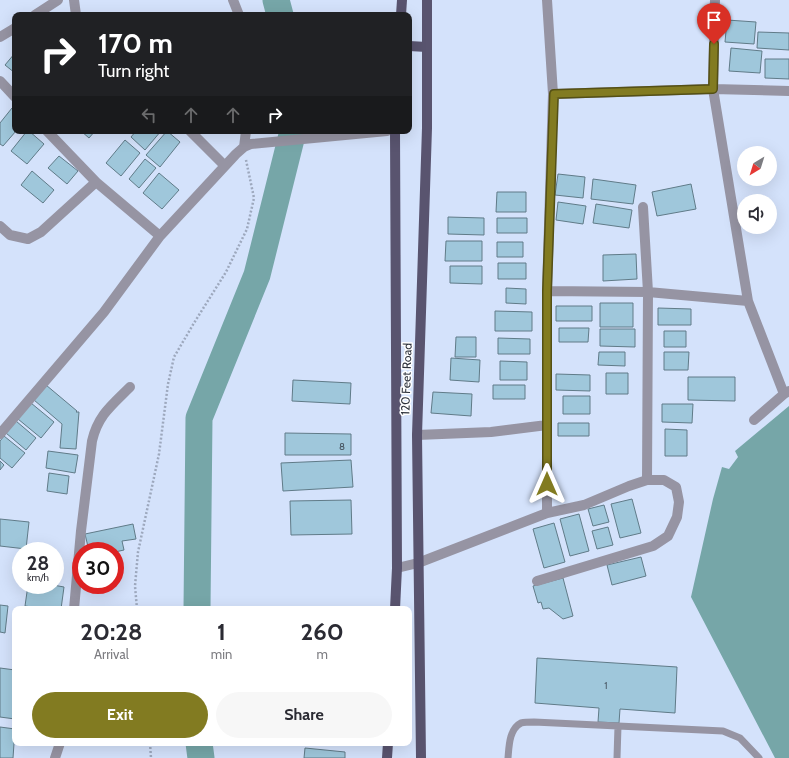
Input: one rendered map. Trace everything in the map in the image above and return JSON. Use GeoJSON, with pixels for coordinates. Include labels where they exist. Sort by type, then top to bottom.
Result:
{"type":"FeatureCollection","features":[{"type":"Feature","properties":{"kind":"main road"},"geometry":{"type":"LineString","coordinates":[[401,12],[402,0]]}},
{"type":"Feature","properties":{"kind":"main road","name":"120 Feet Road"},"geometry":{"type":"LineString","coordinates":[[421,758],[417,435],[427,128],[427,0]]}},
{"type":"Feature","properties":{"kind":"main road"},"geometry":{"type":"LineString","coordinates":[[412,46],[427,47]]}},
{"type":"Feature","properties":{"kind":"main road","name":"120 Feet Road"},"geometry":{"type":"LineString","coordinates":[[395,134],[397,568],[395,606]]}},
{"type":"Feature","properties":{"kind":"main road"},"geometry":{"type":"LineString","coordinates":[[387,758],[388,746]]}},
{"type":"Feature","properties":{"kind":"street"},"geometry":{"type":"LineString","coordinates":[[40,12],[58,0]]}},
{"type":"Feature","properties":{"kind":"street"},"geometry":{"type":"LineString","coordinates":[[74,0],[76,12]]}},
{"type":"Feature","properties":{"kind":"street"},"geometry":{"type":"LineString","coordinates":[[233,0],[238,12]]}},
{"type":"Feature","properties":{"kind":"street"},"geometry":{"type":"LineString","coordinates":[[547,0],[554,94],[547,291],[547,513]]}},
{"type":"Feature","properties":{"kind":"street"},"geometry":{"type":"LineString","coordinates":[[715,0],[713,89],[748,301],[787,392],[754,420]]}},
{"type":"Feature","properties":{"kind":"street"},"geometry":{"type":"LineString","coordinates":[[0,37],[12,30]]}},
{"type":"Feature","properties":{"kind":"street"},"geometry":{"type":"LineString","coordinates":[[0,81],[12,94]]}},
{"type":"Feature","properties":{"kind":"street"},"geometry":{"type":"LineString","coordinates":[[554,94],[713,89],[789,91]]}},
{"type":"Feature","properties":{"kind":"street"},"geometry":{"type":"LineString","coordinates":[[50,134],[96,182],[160,236]]}},
{"type":"Feature","properties":{"kind":"street"},"geometry":{"type":"LineString","coordinates":[[193,134],[225,166]]}},
{"type":"Feature","properties":{"kind":"street"},"geometry":{"type":"LineString","coordinates":[[246,134],[248,145]]}},
{"type":"Feature","properties":{"kind":"street"},"geometry":{"type":"LineString","coordinates":[[0,434],[104,312],[160,236],[225,166],[248,145],[344,134]]}},
{"type":"Feature","properties":{"kind":"street"},"geometry":{"type":"LineString","coordinates":[[0,226],[10,235],[28,239],[41,232],[96,182]]}},
{"type":"Feature","properties":{"kind":"street"},"geometry":{"type":"LineString","coordinates":[[643,207],[648,292],[647,480]]}},
{"type":"Feature","properties":{"kind":"street"},"geometry":{"type":"LineString","coordinates":[[547,291],[648,292],[748,301]]}},
{"type":"Feature","properties":{"kind":"street"},"geometry":{"type":"LineString","coordinates":[[74,606],[81,531],[92,441],[95,428],[105,413],[130,387]]}},
{"type":"Feature","properties":{"kind":"street"},"geometry":{"type":"LineString","coordinates":[[417,435],[491,432],[547,425]]}},
{"type":"Feature","properties":{"kind":"street"},"geometry":{"type":"LineString","coordinates":[[397,568],[418,563],[547,513],[584,505],[647,480],[664,480],[676,488],[679,502],[677,517],[668,536],[653,546],[537,581]]}},
{"type":"Feature","properties":{"kind":"street"},"geometry":{"type":"LineString","coordinates":[[56,758],[59,746]]}},
{"type":"Feature","properties":{"kind":"lane"},"geometry":{"type":"LineString","coordinates":[[508,758],[510,740],[515,728],[522,723],[534,722],[723,731],[740,738],[759,758]]}},
{"type":"Feature","properties":{"kind":"lane"},"geometry":{"type":"LineString","coordinates":[[617,758],[618,726]]}},
{"type":"Feature","properties":{"kind":"path"},"geometry":{"type":"LineString","coordinates":[[137,606],[135,586],[138,552],[155,473],[168,384],[174,357],[226,272],[247,229],[254,198],[248,145]]}},
{"type":"Feature","properties":{"kind":"path"},"geometry":{"type":"LineString","coordinates":[[150,746],[151,758]]}},
{"type":"Feature","properties":{"kind":"shaded area"},"geometry":{"type":"Polygon","coordinates":[[[789,406],[789,758],[775,758],[691,597],[713,499],[722,467],[729,469],[738,457],[735,451],[789,406]]]}},
{"type":"Feature","properties":{"kind":"building"},"geometry":{"type":"Polygon","coordinates":[[[727,20],[756,22],[754,44],[725,42],[727,20]]]}},
{"type":"Feature","properties":{"kind":"building"},"geometry":{"type":"Polygon","coordinates":[[[758,32],[789,33],[789,50],[757,48],[758,32]]]}},
{"type":"Feature","properties":{"kind":"building"},"geometry":{"type":"Polygon","coordinates":[[[731,48],[762,51],[760,73],[729,71],[731,48]]]}},
{"type":"Feature","properties":{"kind":"building"},"geometry":{"type":"Polygon","coordinates":[[[12,57],[12,71],[5,65],[12,57]]]}},
{"type":"Feature","properties":{"kind":"building"},"geometry":{"type":"Polygon","coordinates":[[[765,59],[789,59],[789,79],[765,78],[765,59]]]}},
{"type":"Feature","properties":{"kind":"building"},"geometry":{"type":"Polygon","coordinates":[[[12,108],[12,134],[13,134],[3,146],[0,144],[0,123],[12,108]]]}},
{"type":"Feature","properties":{"kind":"building"},"geometry":{"type":"Polygon","coordinates":[[[25,134],[32,134],[44,144],[27,164],[11,151],[25,134]]]}},
{"type":"Feature","properties":{"kind":"building"},"geometry":{"type":"Polygon","coordinates":[[[84,134],[92,134],[89,138],[84,134]]]}},
{"type":"Feature","properties":{"kind":"building"},"geometry":{"type":"Polygon","coordinates":[[[134,134],[158,134],[145,150],[131,137],[134,134]]]}},
{"type":"Feature","properties":{"kind":"building"},"geometry":{"type":"Polygon","coordinates":[[[164,134],[171,134],[180,142],[160,167],[146,155],[164,134]]]}},
{"type":"Feature","properties":{"kind":"building"},"geometry":{"type":"Polygon","coordinates":[[[125,140],[140,153],[121,176],[106,163],[125,140]]]}},
{"type":"Feature","properties":{"kind":"building"},"geometry":{"type":"Polygon","coordinates":[[[59,156],[78,171],[67,184],[48,168],[59,156]]]}},
{"type":"Feature","properties":{"kind":"building"},"geometry":{"type":"Polygon","coordinates":[[[145,159],[156,168],[139,188],[129,179],[145,159]]]}},
{"type":"Feature","properties":{"kind":"building"},"geometry":{"type":"Polygon","coordinates":[[[32,171],[54,190],[43,203],[21,185],[32,171]]]}},
{"type":"Feature","properties":{"kind":"building"},"geometry":{"type":"Polygon","coordinates":[[[159,173],[179,190],[162,209],[143,193],[159,173]]]}},
{"type":"Feature","properties":{"kind":"building"},"geometry":{"type":"Polygon","coordinates":[[[558,174],[585,177],[583,198],[555,195],[558,174]]]}},
{"type":"Feature","properties":{"kind":"building"},"geometry":{"type":"Polygon","coordinates":[[[593,179],[636,185],[633,204],[591,199],[593,179]]]}},
{"type":"Feature","properties":{"kind":"building"},"geometry":{"type":"Polygon","coordinates":[[[691,184],[696,209],[657,216],[652,192],[691,184]]]}},
{"type":"Feature","properties":{"kind":"building"},"geometry":{"type":"Polygon","coordinates":[[[497,192],[526,192],[526,212],[496,212],[497,192]]]}},
{"type":"Feature","properties":{"kind":"building"},"geometry":{"type":"Polygon","coordinates":[[[558,202],[586,206],[583,224],[556,220],[558,202]]]}},
{"type":"Feature","properties":{"kind":"building"},"geometry":{"type":"Polygon","coordinates":[[[596,204],[632,210],[629,228],[593,223],[596,204]]]}},
{"type":"Feature","properties":{"kind":"building"},"geometry":{"type":"Polygon","coordinates":[[[448,217],[484,218],[484,235],[448,234],[448,217]]]}},
{"type":"Feature","properties":{"kind":"building"},"geometry":{"type":"Polygon","coordinates":[[[497,218],[527,218],[527,233],[497,233],[497,218]]]}},
{"type":"Feature","properties":{"kind":"building"},"geometry":{"type":"Polygon","coordinates":[[[446,241],[482,241],[482,261],[445,261],[446,241]]]}},
{"type":"Feature","properties":{"kind":"building"},"geometry":{"type":"Polygon","coordinates":[[[497,242],[523,242],[523,257],[497,257],[497,242]]]}},
{"type":"Feature","properties":{"kind":"building"},"geometry":{"type":"Polygon","coordinates":[[[636,254],[637,279],[603,281],[603,255],[636,254]]]}},
{"type":"Feature","properties":{"kind":"building"},"geometry":{"type":"Polygon","coordinates":[[[498,263],[526,263],[526,279],[498,279],[498,263]]]}},
{"type":"Feature","properties":{"kind":"building"},"geometry":{"type":"Polygon","coordinates":[[[450,266],[482,266],[482,284],[450,283],[450,266]]]}},
{"type":"Feature","properties":{"kind":"building"},"geometry":{"type":"Polygon","coordinates":[[[506,288],[526,289],[526,304],[506,303],[506,288]]]}},
{"type":"Feature","properties":{"kind":"building"},"geometry":{"type":"Polygon","coordinates":[[[600,303],[633,303],[633,327],[600,327],[600,303]]]}},
{"type":"Feature","properties":{"kind":"building"},"geometry":{"type":"Polygon","coordinates":[[[556,306],[592,306],[592,321],[556,321],[556,306]]]}},
{"type":"Feature","properties":{"kind":"building"},"geometry":{"type":"Polygon","coordinates":[[[658,308],[691,309],[691,325],[658,325],[658,308]]]}},
{"type":"Feature","properties":{"kind":"building"},"geometry":{"type":"Polygon","coordinates":[[[495,311],[532,312],[532,331],[495,331],[495,311]]]}},
{"type":"Feature","properties":{"kind":"building"},"geometry":{"type":"Polygon","coordinates":[[[559,328],[589,328],[588,342],[559,342],[559,328]]]}},
{"type":"Feature","properties":{"kind":"building"},"geometry":{"type":"Polygon","coordinates":[[[600,329],[635,329],[635,347],[600,346],[600,329]]]}},
{"type":"Feature","properties":{"kind":"building"},"geometry":{"type":"Polygon","coordinates":[[[664,331],[686,331],[686,347],[664,347],[664,331]]]}},
{"type":"Feature","properties":{"kind":"building"},"geometry":{"type":"Polygon","coordinates":[[[456,337],[476,337],[476,357],[455,357],[456,337]]]}},
{"type":"Feature","properties":{"kind":"building"},"geometry":{"type":"Polygon","coordinates":[[[498,338],[530,339],[530,354],[498,354],[498,338]]]}},
{"type":"Feature","properties":{"kind":"building"},"geometry":{"type":"Polygon","coordinates":[[[599,352],[625,352],[625,366],[598,365],[599,352]]]}},
{"type":"Feature","properties":{"kind":"building"},"geometry":{"type":"Polygon","coordinates":[[[664,352],[689,352],[688,370],[664,370],[664,352]]]}},
{"type":"Feature","properties":{"kind":"building"},"geometry":{"type":"Polygon","coordinates":[[[451,358],[480,360],[479,382],[450,380],[451,358]]]}},
{"type":"Feature","properties":{"kind":"building"},"geometry":{"type":"Polygon","coordinates":[[[500,361],[527,362],[527,380],[500,380],[500,361]]]}},
{"type":"Feature","properties":{"kind":"building"},"geometry":{"type":"Polygon","coordinates":[[[606,373],[628,373],[628,394],[606,394],[606,373]]]}},
{"type":"Feature","properties":{"kind":"building"},"geometry":{"type":"Polygon","coordinates":[[[556,374],[590,375],[590,391],[556,390],[556,374]]]}},
{"type":"Feature","properties":{"kind":"building"},"geometry":{"type":"Polygon","coordinates":[[[688,377],[735,377],[735,401],[688,400],[688,377]]]}},
{"type":"Feature","properties":{"kind":"building"},"geometry":{"type":"Polygon","coordinates":[[[293,380],[351,383],[350,404],[292,401],[293,380]]]}},
{"type":"Feature","properties":{"kind":"building"},"geometry":{"type":"Polygon","coordinates":[[[46,385],[77,411],[76,412],[79,412],[76,449],[60,448],[62,424],[34,400],[46,385]]]}},
{"type":"Feature","properties":{"kind":"building"},"geometry":{"type":"Polygon","coordinates":[[[493,385],[525,385],[525,399],[493,399],[493,385]]]}},
{"type":"Feature","properties":{"kind":"building"},"geometry":{"type":"Polygon","coordinates":[[[433,392],[472,394],[471,416],[431,413],[433,392]]]}},
{"type":"Feature","properties":{"kind":"building"},"geometry":{"type":"Polygon","coordinates":[[[563,396],[590,396],[590,414],[563,414],[563,396]]]}},
{"type":"Feature","properties":{"kind":"building"},"geometry":{"type":"Polygon","coordinates":[[[31,403],[54,422],[41,438],[18,419],[31,403]]]}},
{"type":"Feature","properties":{"kind":"building"},"geometry":{"type":"Polygon","coordinates":[[[662,404],[693,404],[692,423],[662,422],[662,404]]]}},
{"type":"Feature","properties":{"kind":"building"},"geometry":{"type":"Polygon","coordinates":[[[16,421],[36,438],[26,450],[6,433],[16,421]]]}},
{"type":"Feature","properties":{"kind":"building"},"geometry":{"type":"Polygon","coordinates":[[[558,423],[589,423],[589,436],[558,436],[558,423]]]}},
{"type":"Feature","properties":{"kind":"building"},"geometry":{"type":"Polygon","coordinates":[[[665,429],[687,430],[687,456],[665,456],[665,429]]]}},
{"type":"Feature","properties":{"kind":"building"},"geometry":{"type":"Polygon","coordinates":[[[285,433],[351,434],[351,455],[285,455],[285,433]]]}},
{"type":"Feature","properties":{"kind":"building"},"geometry":{"type":"Polygon","coordinates":[[[4,436],[25,453],[12,468],[0,458],[0,441],[4,436]]]}},
{"type":"Feature","properties":{"kind":"building"},"geometry":{"type":"Polygon","coordinates":[[[48,451],[78,455],[75,473],[46,468],[48,451]]]}},
{"type":"Feature","properties":{"kind":"building"},"geometry":{"type":"Polygon","coordinates":[[[351,460],[353,487],[283,491],[281,463],[351,460]]]}},
{"type":"Feature","properties":{"kind":"building"},"geometry":{"type":"Polygon","coordinates":[[[0,461],[4,465],[0,470],[0,461]]]}},
{"type":"Feature","properties":{"kind":"building"},"geometry":{"type":"Polygon","coordinates":[[[49,473],[69,476],[67,494],[47,491],[49,473]]]}},
{"type":"Feature","properties":{"kind":"building"},"geometry":{"type":"Polygon","coordinates":[[[632,499],[641,533],[620,538],[611,504],[632,499]]]}},
{"type":"Feature","properties":{"kind":"building"},"geometry":{"type":"Polygon","coordinates":[[[351,500],[352,534],[291,535],[290,501],[351,500]]]}},
{"type":"Feature","properties":{"kind":"building"},"geometry":{"type":"Polygon","coordinates":[[[604,505],[609,522],[593,526],[588,509],[604,505]]]}},
{"type":"Feature","properties":{"kind":"building"},"geometry":{"type":"Polygon","coordinates":[[[579,514],[589,551],[570,556],[560,519],[579,514]]]}},
{"type":"Feature","properties":{"kind":"building"},"geometry":{"type":"Polygon","coordinates":[[[0,519],[29,522],[27,542],[12,542],[12,547],[0,546],[0,519]]]}},
{"type":"Feature","properties":{"kind":"building"},"geometry":{"type":"Polygon","coordinates":[[[554,523],[565,562],[544,568],[533,529],[554,523]]]}},
{"type":"Feature","properties":{"kind":"building"},"geometry":{"type":"Polygon","coordinates":[[[133,524],[136,539],[122,542],[87,542],[85,534],[133,524]]]}},
{"type":"Feature","properties":{"kind":"building"},"geometry":{"type":"Polygon","coordinates":[[[608,527],[613,545],[597,549],[592,531],[608,527]]]}},
{"type":"Feature","properties":{"kind":"building"},"geometry":{"type":"Polygon","coordinates":[[[641,557],[646,576],[612,585],[607,565],[641,557]]]}},
{"type":"Feature","properties":{"kind":"building"},"geometry":{"type":"Polygon","coordinates":[[[563,578],[573,616],[563,619],[549,608],[543,609],[541,602],[538,603],[533,586],[563,578]]]}},
{"type":"Feature","properties":{"kind":"building"},"geometry":{"type":"Polygon","coordinates":[[[27,594],[63,594],[61,606],[25,606],[27,594]]]}},
{"type":"Feature","properties":{"kind":"building"},"geometry":{"type":"Polygon","coordinates":[[[0,605],[8,606],[5,633],[0,632],[0,605]]]}},
{"type":"Feature","properties":{"kind":"building"},"geometry":{"type":"Polygon","coordinates":[[[537,658],[677,667],[675,713],[620,709],[619,723],[598,722],[599,708],[535,703],[537,658]]]}},
{"type":"Feature","properties":{"kind":"building"},"geometry":{"type":"Polygon","coordinates":[[[0,668],[12,670],[12,719],[0,717],[0,668]]]}},
{"type":"Feature","properties":{"kind":"building"},"geometry":{"type":"Polygon","coordinates":[[[0,727],[12,729],[12,746],[14,746],[13,758],[0,758],[0,727]]]}},
{"type":"Feature","properties":{"kind":"building"},"geometry":{"type":"Polygon","coordinates":[[[305,748],[345,752],[345,758],[304,758],[305,748]]]}},
{"type":"Feature","properties":{"kind":"waterway"},"geometry":{"type":"LineString","coordinates":[[276,0],[279,12]]}},
{"type":"Feature","properties":{"kind":"waterway"},"geometry":{"type":"LineString","coordinates":[[197,606],[199,418],[257,275],[292,134]]}},
{"type":"Feature","properties":{"kind":"waterway"},"geometry":{"type":"LineString","coordinates":[[199,746],[201,758]]}},
{"type":"Feature","properties":{"kind":"route"},"geometry":{"type":"LineString","coordinates":[[547,484],[547,291],[554,94],[713,89],[714,44]]}}]}
